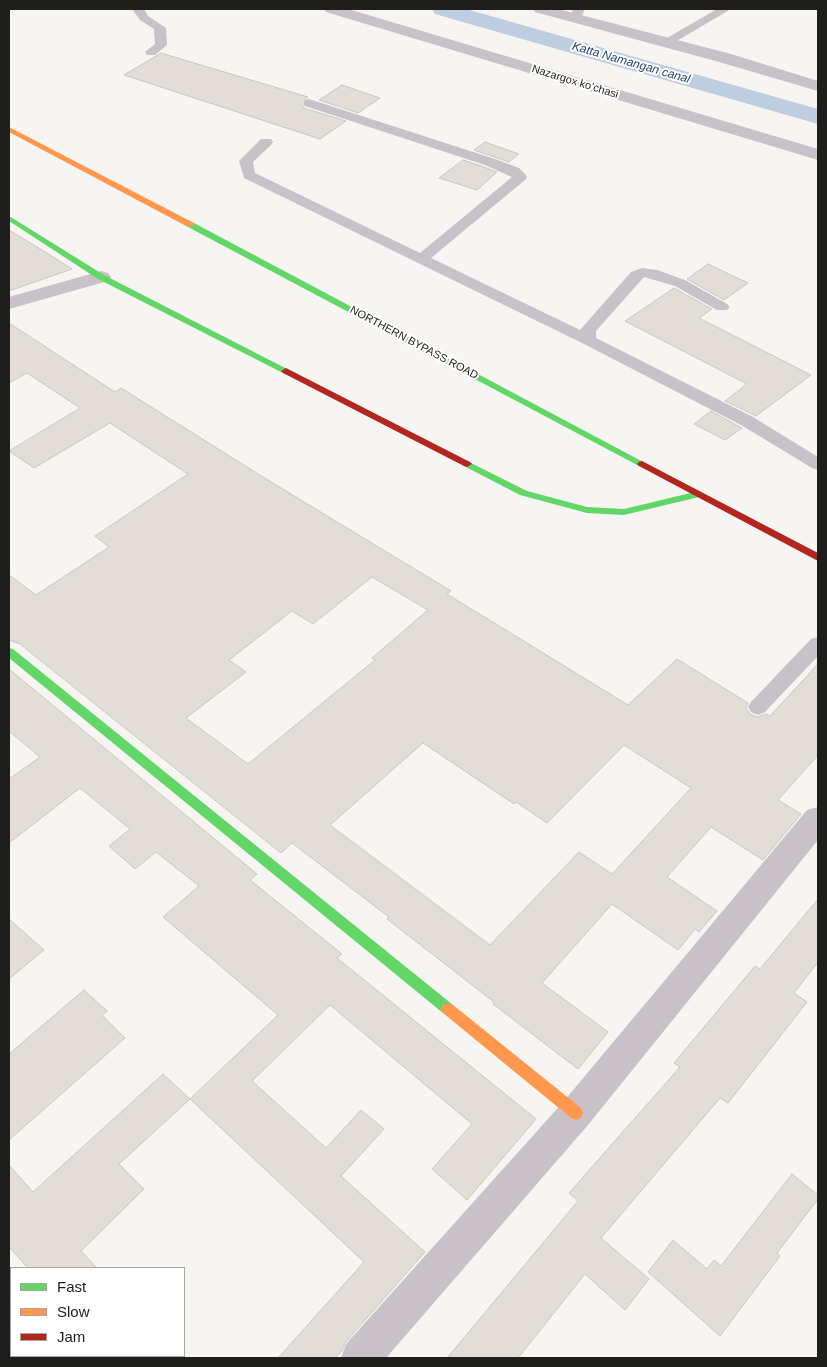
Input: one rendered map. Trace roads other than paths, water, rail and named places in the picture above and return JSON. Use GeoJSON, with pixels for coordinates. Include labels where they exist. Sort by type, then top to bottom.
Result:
{"type":"FeatureCollection","features":[{"type":"Feature","properties":{"kind":"street","name":"Nazargox koʻchasi"},"geometry":{"type":"LineString","coordinates":[[332,9],[818,155]]}},
{"type":"Feature","properties":{"kind":"street"},"geometry":{"type":"LineString","coordinates":[[541,9],[578,13],[666,42],[818,86]]}},
{"type":"Feature","properties":{"kind":"street","name":"NORTHERN BYPASS ROAD"},"geometry":{"type":"LineString","coordinates":[[9,129],[818,556]]}},
{"type":"Feature","properties":{"kind":"street"},"geometry":{"type":"LineString","coordinates":[[9,218],[101,277],[524,493],[587,510],[624,512],[699,494]]}},
{"type":"Feature","properties":{"kind":"street"},"geometry":{"type":"LineString","coordinates":[[9,303],[101,277]]}},
{"type":"Feature","properties":{"kind":"street"},"geometry":{"type":"LineString","coordinates":[[9,652],[576,1112]]}},
{"type":"Feature","properties":{"kind":"street"},"geometry":{"type":"LineString","coordinates":[[360,1358],[576,1112],[818,819]]}},
{"type":"Feature","properties":{"kind":"lane"},"geometry":{"type":"LineString","coordinates":[[138,9],[144,18],[160,28],[161,45],[150,52]]}},
{"type":"Feature","properties":{"kind":"lane"},"geometry":{"type":"LineString","coordinates":[[666,42],[725,9]]}},
{"type":"Feature","properties":{"kind":"lane"},"geometry":{"type":"LineString","coordinates":[[310,103],[490,162],[514,171],[520,176],[421,258]]}},
{"type":"Feature","properties":{"kind":"lane"},"geometry":{"type":"LineString","coordinates":[[266,142],[246,161],[250,175],[588,340],[747,421],[818,464]]}},
{"type":"Feature","properties":{"kind":"lane"},"geometry":{"type":"LineString","coordinates":[[588,340],[588,330],[636,275],[642,272],[652,273],[680,284],[722,306]]}},
{"type":"Feature","properties":{"kind":"lane"},"geometry":{"type":"LineString","coordinates":[[758,707],[818,644]]}},
{"type":"Feature","properties":{"kind":"waterway","name":"Katta Namangan canal"},"geometry":{"type":"LineString","coordinates":[[443,9],[818,117]]}}]}
